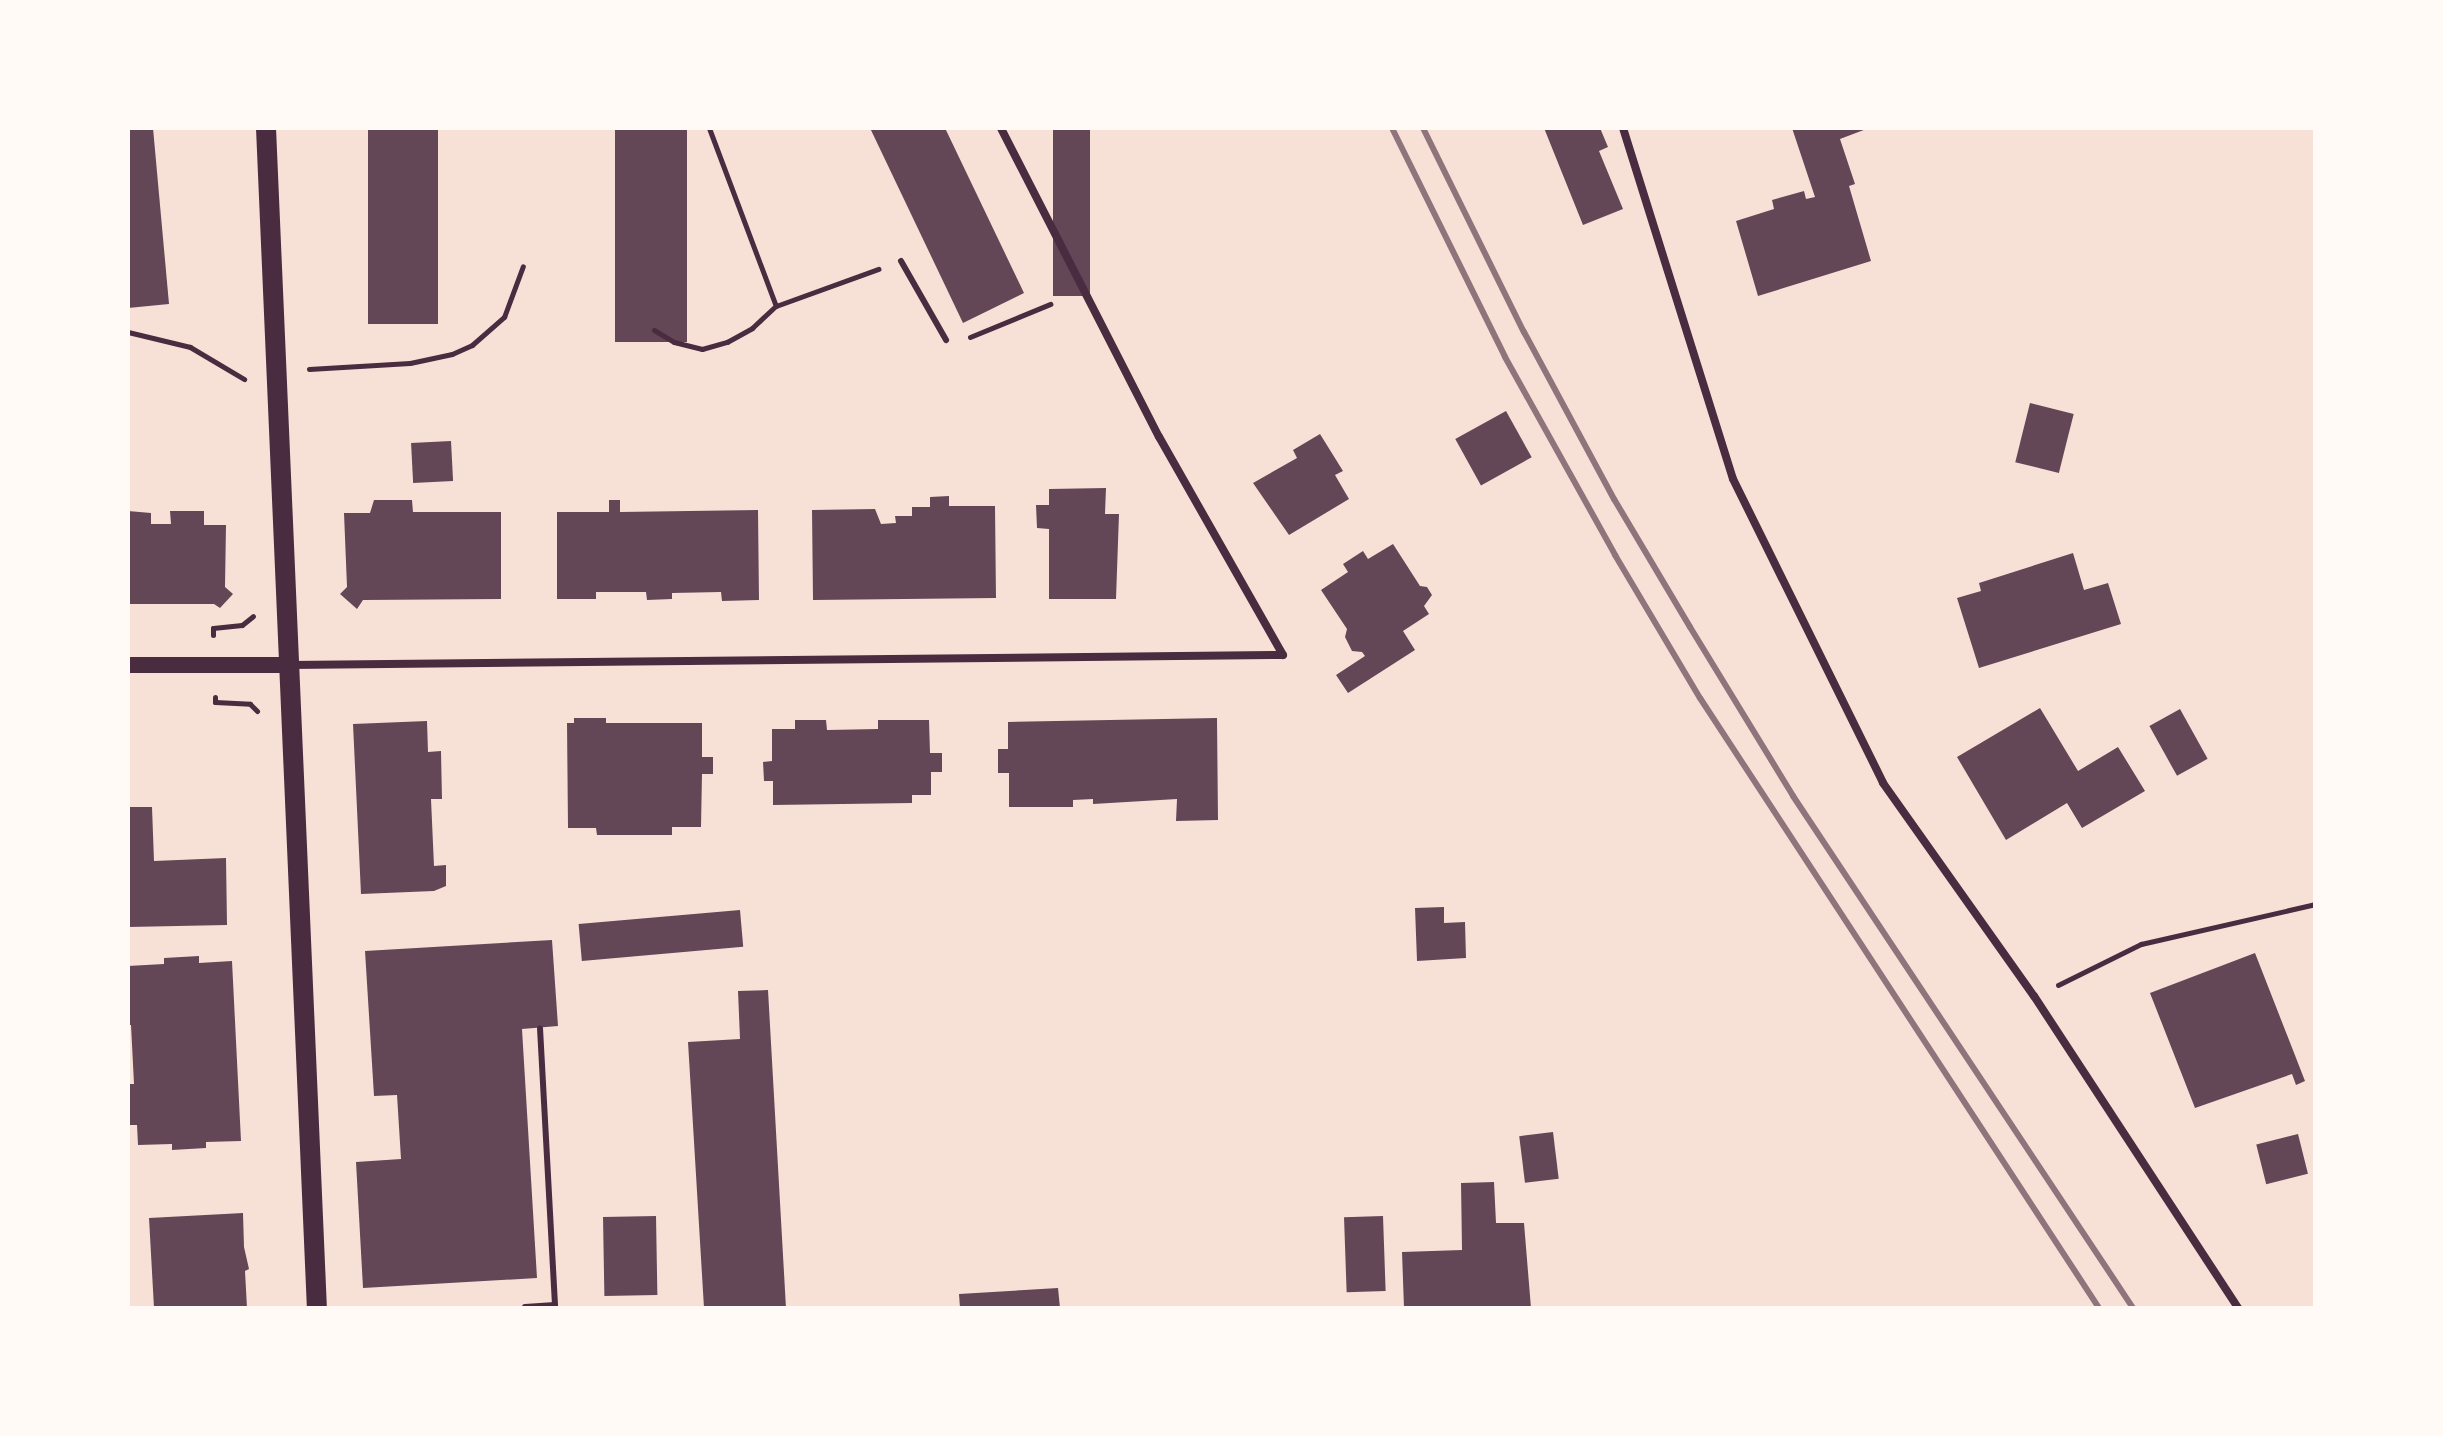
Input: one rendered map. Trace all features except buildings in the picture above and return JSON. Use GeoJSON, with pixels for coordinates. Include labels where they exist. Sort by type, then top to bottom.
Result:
{"type":"FeatureCollection","features":[{"type":"Feature","properties":{"kind":"main road"},"geometry":{"type":"LineString","coordinates":[[266,128],[317,1308]]}},
{"type":"Feature","properties":{"kind":"main road"},"geometry":{"type":"LineString","coordinates":[[128,665],[289,665]]}},
{"type":"Feature","properties":{"kind":"street"},"geometry":{"type":"LineString","coordinates":[[289,665],[1283,655],[1159,437],[1001,128]]}},
{"type":"Feature","properties":{"kind":"street"},"geometry":{"type":"LineString","coordinates":[[1623,128],[1733,479],[1883,783],[2034,996],[2238,1308]]}},
{"type":"Feature","properties":{"kind":"lane"},"geometry":{"type":"LineString","coordinates":[[901,261],[946,340]]}},
{"type":"Feature","properties":{"kind":"lane"},"geometry":{"type":"LineString","coordinates":[[525,1307],[555,1305],[540,1028]]}},
{"type":"Feature","properties":{"kind":"path"},"geometry":{"type":"LineString","coordinates":[[709,128],[776,306]]}},
{"type":"Feature","properties":{"kind":"path"},"geometry":{"type":"LineString","coordinates":[[654,330],[674,342],[702,349],[727,342],[752,328],[776,306],[901,261]]}},
{"type":"Feature","properties":{"kind":"path"},"geometry":{"type":"LineString","coordinates":[[309,369],[410,363],[452,354],[472,345],[504,317],[523,266]]}},
{"type":"Feature","properties":{"kind":"path"},"geometry":{"type":"LineString","coordinates":[[946,340],[966,338],[1050,304]]}},
{"type":"Feature","properties":{"kind":"path"},"geometry":{"type":"LineString","coordinates":[[128,332],[190,347],[278,404]]}},
{"type":"Feature","properties":{"kind":"path"},"geometry":{"type":"LineString","coordinates":[[213,628],[242,625],[256,612]]}},
{"type":"Feature","properties":{"kind":"path"},"geometry":{"type":"LineString","coordinates":[[2034,996],[2141,944],[2315,904]]}},
{"type":"Feature","properties":{"kind":"railway"},"geometry":{"type":"LineString","coordinates":[[1392,128],[1505,357],[1615,555],[1700,698],[2099,1308]]}},
{"type":"Feature","properties":{"kind":"railway"},"geometry":{"type":"LineString","coordinates":[[1423,128],[1524,332],[1614,499],[1690,627],[1793,796],[2133,1308]]}}]}
